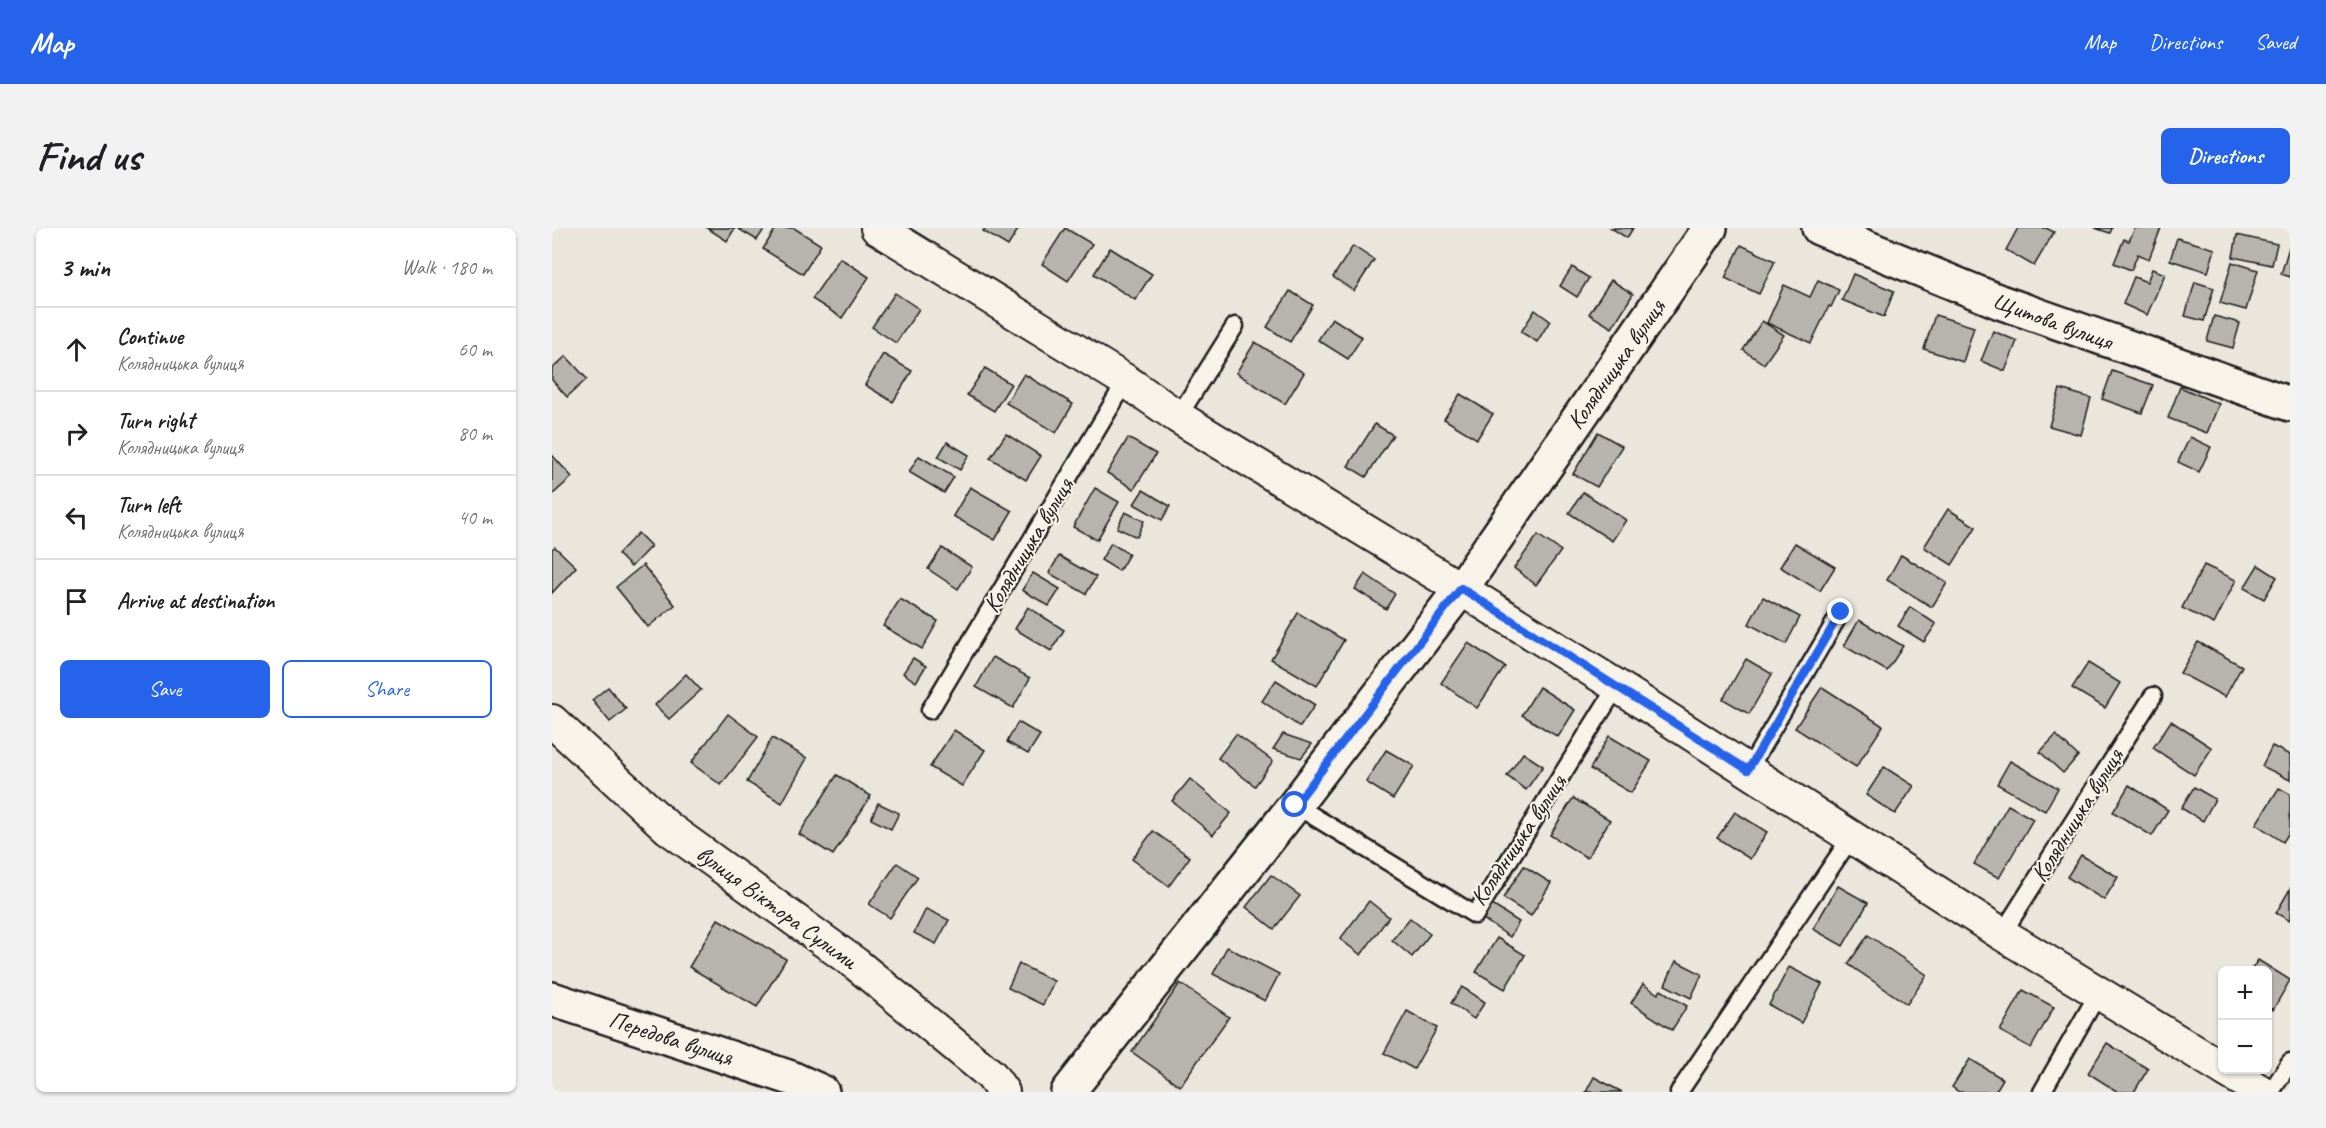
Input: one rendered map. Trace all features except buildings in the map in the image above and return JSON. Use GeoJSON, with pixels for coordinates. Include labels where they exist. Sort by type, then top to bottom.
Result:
{"type":"FeatureCollection","features":[{"type":"Feature","properties":{"kind":"street"},"geometry":{"type":"LineString","coordinates":[[877,228],[1126,381],[1178,417],[1461,588],[2002,934],[2218,1065]]}},
{"type":"Feature","properties":{"kind":"street","name":"Колядницька вулиця"},"geometry":{"type":"LineString","coordinates":[[1068,1092],[1295,805],[1461,588],[1710,228]]}},
{"type":"Feature","properties":{"kind":"street","name":"Щитова вулиця"},"geometry":{"type":"LineString","coordinates":[[1820,228],[2000,303],[2290,404]]}},
{"type":"Feature","properties":{"kind":"street","name":"вулиця Віктора Сулими"},"geometry":{"type":"LineString","coordinates":[[552,721],[668,828],[856,964],[991,1075],[1003,1092]]}},
{"type":"Feature","properties":{"kind":"street","name":"Передова вулиця"},"geometry":{"type":"LineString","coordinates":[[552,999],[791,1078],[822,1092]]}},
{"type":"Feature","properties":{"kind":"street"},"geometry":{"type":"LineString","coordinates":[[2232,1074],[2262,1092]]}},
{"type":"Feature","properties":{"kind":"lane"},"geometry":{"type":"LineString","coordinates":[[1178,417],[1235,326]]}},
{"type":"Feature","properties":{"kind":"lane","name":"Колядницька вулиця"},"geometry":{"type":"LineString","coordinates":[[930,710],[1126,381]]}},
{"type":"Feature","properties":{"kind":"lane"},"geometry":{"type":"LineString","coordinates":[[1748,770],[1841,612]]}},
{"type":"Feature","properties":{"kind":"lane","name":"Колядницька вулиця"},"geometry":{"type":"LineString","coordinates":[[1295,805],[1474,915],[1617,686]]}},
{"type":"Feature","properties":{"kind":"lane","name":"Колядницька вулиця"},"geometry":{"type":"LineString","coordinates":[[2002,934],[2152,696]]}},
{"type":"Feature","properties":{"kind":"lane"},"geometry":{"type":"LineString","coordinates":[[1678,1092],[1852,836]]}},
{"type":"Feature","properties":{"kind":"lane"},"geometry":{"type":"LineString","coordinates":[[2042,1092],[2099,992]]}},
{"type":"Feature","properties":{"kind":"lane"},"geometry":{"type":"LineString","coordinates":[[2271,1092],[2290,1062]]}},
{"type":"Feature","properties":{"kind":"route"},"geometry":{"type":"LineString","coordinates":[[1295,805],[1461,588],[1748,770],[1841,612]]}}]}
